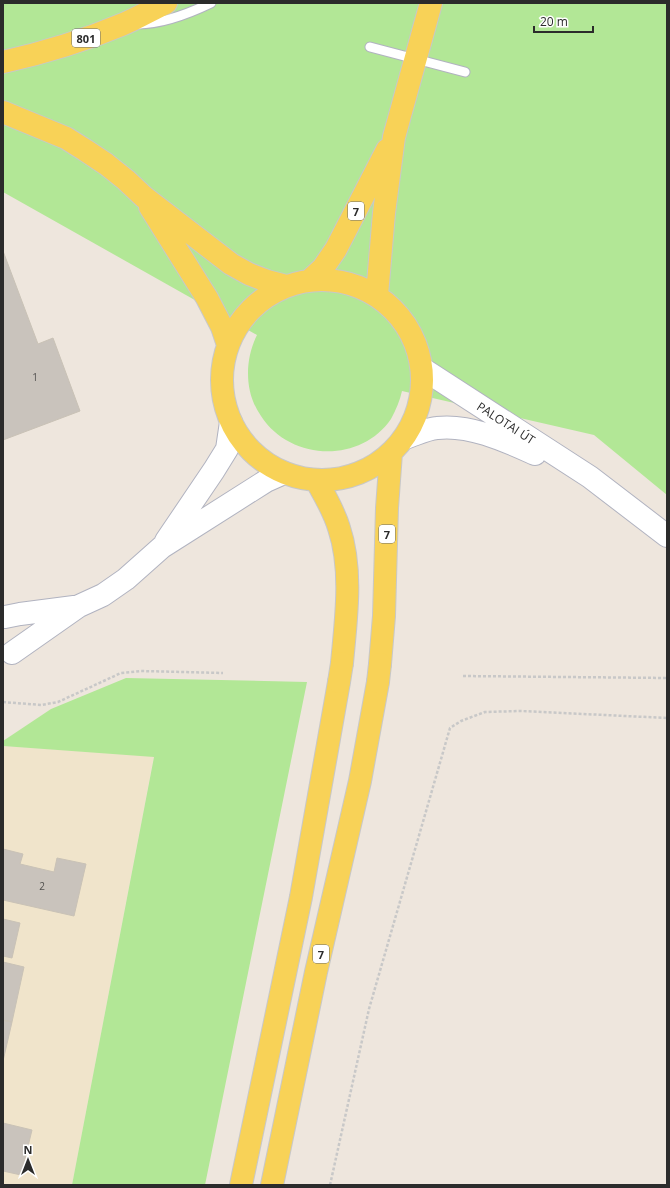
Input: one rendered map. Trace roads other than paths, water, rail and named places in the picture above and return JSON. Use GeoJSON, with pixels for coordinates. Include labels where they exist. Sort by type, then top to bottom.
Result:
{"type":"FeatureCollection","features":[{"type":"Feature","properties":{"kind":"main road","name":"801"},"geometry":{"type":"LineString","coordinates":[[3,62],[67,45],[122,25],[166,3]]}},
{"type":"Feature","properties":{"kind":"main road","name":"7"},"geometry":{"type":"LineString","coordinates":[[377,296],[394,137],[431,3]]}},
{"type":"Feature","properties":{"kind":"main road"},"geometry":{"type":"LineString","coordinates":[[3,112],[66,138],[106,164],[144,197],[231,264],[266,282],[286,286]]}},
{"type":"Feature","properties":{"kind":"main road","name":"7"},"geometry":{"type":"LineString","coordinates":[[310,280],[323,268],[336,249],[394,137]]}},
{"type":"Feature","properties":{"kind":"main road"},"geometry":{"type":"LineString","coordinates":[[144,197],[207,298],[222,327],[227,342]]}},
{"type":"Feature","properties":{"kind":"main road","name":"7"},"geometry":{"type":"LineString","coordinates":[[310,280],[345,282],[358,286],[377,296],[392,308],[407,325],[416,343],[423,369],[423,388],[420,406],[410,429],[398,445],[368,470],[351,477],[336,480],[297,478],[284,473],[255,455],[241,440],[225,407],[223,368],[227,342],[242,319],[250,310],[266,297],[286,286],[310,280]]}},
{"type":"Feature","properties":{"kind":"main road","name":"7"},"geometry":{"type":"LineString","coordinates":[[272,1185],[316,972],[360,780],[379,673],[384,616],[387,508],[398,445]]}},
{"type":"Feature","properties":{"kind":"main road"},"geometry":{"type":"LineString","coordinates":[[241,1185],[301,897],[341,673],[346,613],[346,575],[344,550],[339,528],[328,500],[316,480]]}},
{"type":"Feature","properties":{"kind":"street","name":"PALOTAI ÚT"},"geometry":{"type":"LineString","coordinates":[[423,369],[590,477],[667,536]]}},
{"type":"Feature","properties":{"kind":"street"},"geometry":{"type":"LineString","coordinates":[[162,547],[214,470],[226,449],[231,422]]}},
{"type":"Feature","properties":{"kind":"street","name":"PALOTAI ÚT"},"geometry":{"type":"LineString","coordinates":[[398,445],[437,428],[453,428],[489,434],[590,477]]}},
{"type":"Feature","properties":{"kind":"street"},"geometry":{"type":"LineString","coordinates":[[6,662],[79,606],[103,594],[126,579],[162,547],[266,482],[284,473]]}},
{"type":"Feature","properties":{"kind":"street"},"geometry":{"type":"LineString","coordinates":[[6,662],[14,644],[14,634],[4,616],[79,606]]}},
{"type":"Feature","properties":{"kind":"lane"},"geometry":{"type":"LineString","coordinates":[[122,25],[151,24],[192,12],[211,3]]}},
{"type":"Feature","properties":{"kind":"lane"},"geometry":{"type":"LineString","coordinates":[[370,47],[465,72]]}}]}
